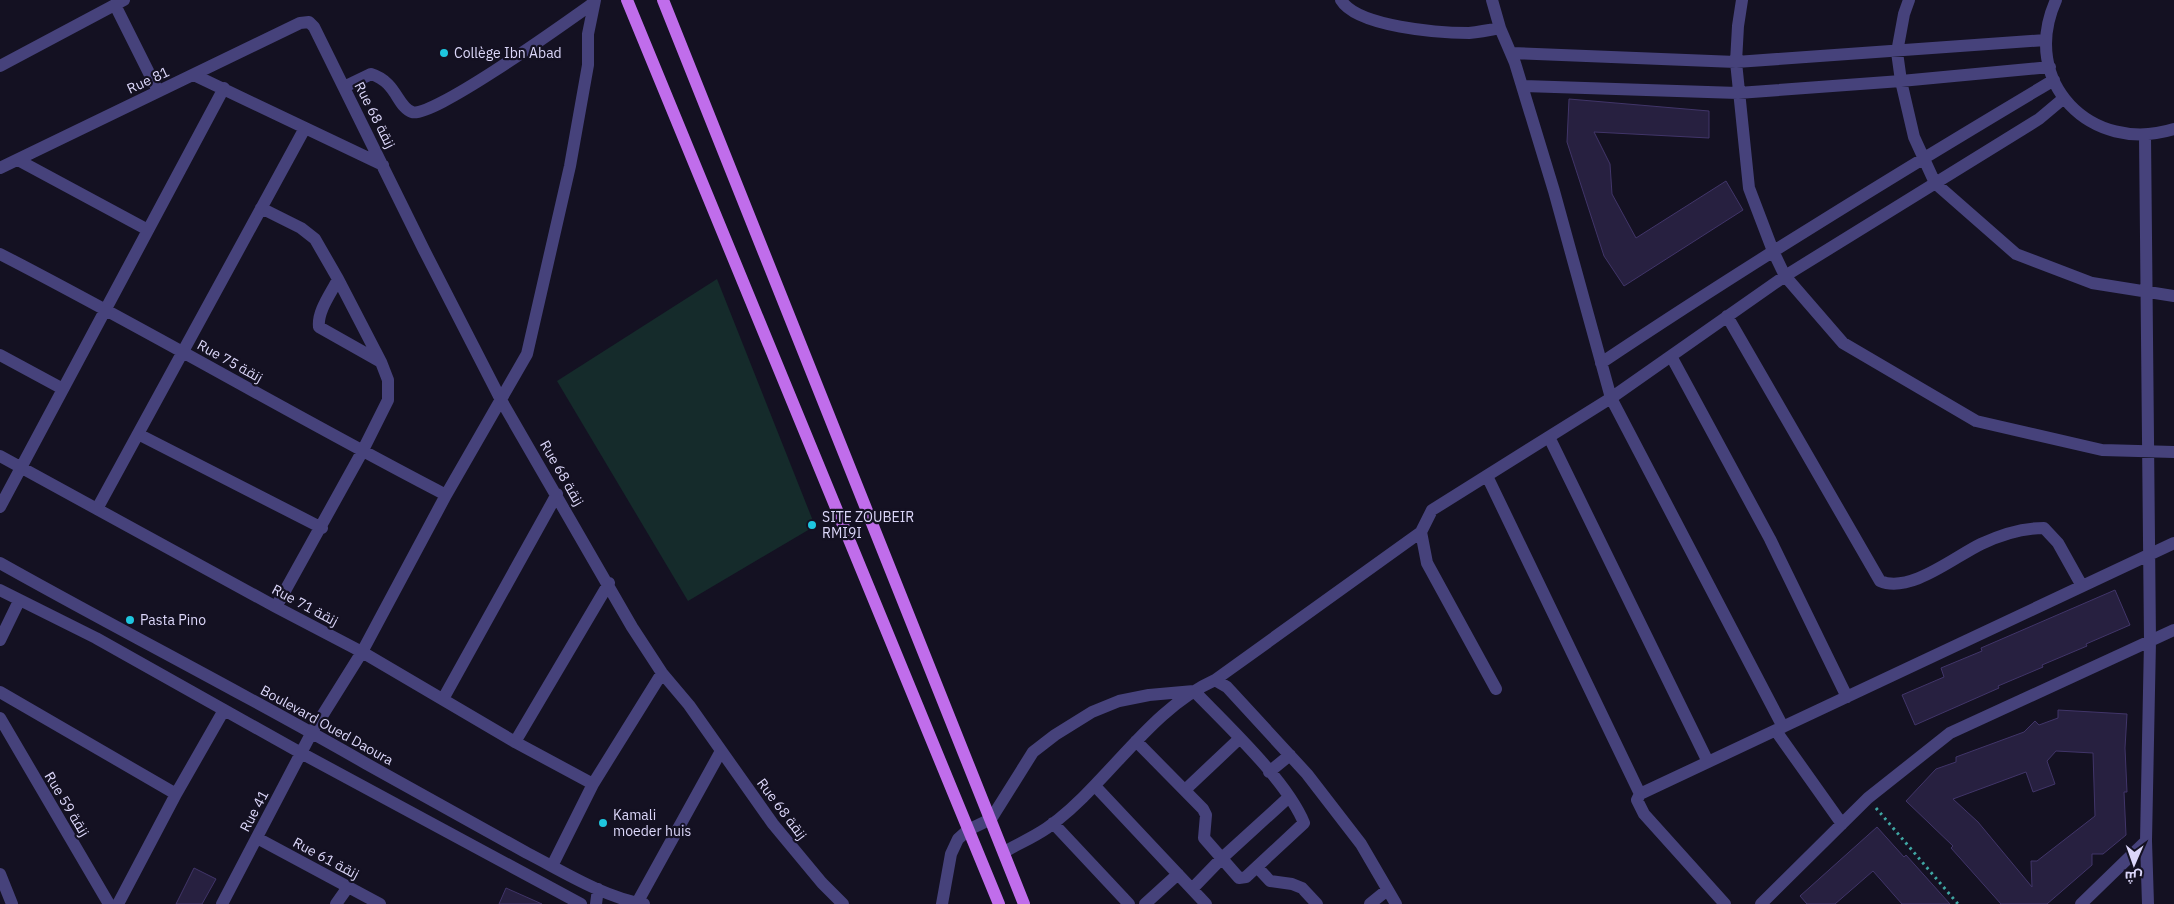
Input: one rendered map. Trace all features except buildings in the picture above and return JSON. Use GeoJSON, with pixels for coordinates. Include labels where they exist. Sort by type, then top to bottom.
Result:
{"type":"FeatureCollection","features":[{"type":"Feature","properties":{"kind":"main road"},"geometry":{"type":"LineString","coordinates":[[627,0],[999,904]]}},
{"type":"Feature","properties":{"kind":"main road"},"geometry":{"type":"LineString","coordinates":[[663,0],[1024,904]]}},
{"type":"Feature","properties":{"kind":"street"},"geometry":{"type":"LineString","coordinates":[[1341,0],[1346,7],[1358,14],[1406,28],[1454,32],[1472,32],[1500,28]]}},
{"type":"Feature","properties":{"kind":"street"},"geometry":{"type":"LineString","coordinates":[[1492,0],[1500,28],[1522,86],[1554,191],[1611,398],[1779,729],[1842,824]]}},
{"type":"Feature","properties":{"kind":"street"},"geometry":{"type":"LineString","coordinates":[[1742,0],[1736,62],[1748,188],[1784,276],[1843,343],[1976,421],[2102,450],[2174,452]]}},
{"type":"Feature","properties":{"kind":"street"},"geometry":{"type":"LineString","coordinates":[[1909,0],[1904,14],[1897,52],[1901,81],[1914,137],[1935,183],[2016,254],[2092,283],[2174,296]]}},
{"type":"Feature","properties":{"kind":"street"},"geometry":{"type":"LineString","coordinates":[[2056,0],[2048,25],[2046,40],[2047,56],[2054,80],[2064,98],[2080,115],[2100,127],[2114,132],[2145,136],[2174,129]]}},
{"type":"Feature","properties":{"kind":"street"},"geometry":{"type":"LineString","coordinates":[[344,87],[371,74],[381,77],[391,86],[406,108],[413,112],[421,113],[457,95],[594,2]]}},
{"type":"Feature","properties":{"kind":"street","name":"Rue 41"},"geometry":{"type":"LineString","coordinates":[[222,904],[312,732],[362,652],[446,495],[526,354],[538,312],[570,166],[588,65],[588,34],[594,2]]}},
{"type":"Feature","properties":{"kind":"street"},"geometry":{"type":"LineString","coordinates":[[0,66],[119,3],[158,91]]}},
{"type":"Feature","properties":{"kind":"street","name":"Rue 68 زنقة"},"geometry":{"type":"LineString","coordinates":[[309,22],[314,27],[424,250],[501,400],[609,584],[632,627],[662,673],[689,706],[773,824],[822,883],[843,904]]}},
{"type":"Feature","properties":{"kind":"street","name":"Rue 81"},"geometry":{"type":"LineString","coordinates":[[0,168],[300,23],[309,22]]}},
{"type":"Feature","properties":{"kind":"street"},"geometry":{"type":"LineString","coordinates":[[1511,53],[1736,62],[2046,40]]}},
{"type":"Feature","properties":{"kind":"street"},"geometry":{"type":"LineString","coordinates":[[1522,86],[1738,93],[1901,81],[2050,67]]}},
{"type":"Feature","properties":{"kind":"street"},"geometry":{"type":"LineString","coordinates":[[194,75],[383,165]]}},
{"type":"Feature","properties":{"kind":"street"},"geometry":{"type":"LineString","coordinates":[[1601,363],[1923,158],[2054,80]]}},
{"type":"Feature","properties":{"kind":"street"},"geometry":{"type":"LineString","coordinates":[[0,507],[224,88]]}},
{"type":"Feature","properties":{"kind":"street"},"geometry":{"type":"LineString","coordinates":[[1004,852],[1053,823],[1094,786],[1136,741],[1172,707],[1194,691],[1215,680],[1421,532],[1432,510],[1611,398],[1784,276],[2039,119],[2064,98]]}},
{"type":"Feature","properties":{"kind":"street"},"geometry":{"type":"LineString","coordinates":[[97,509],[305,128]]}},
{"type":"Feature","properties":{"kind":"street"},"geometry":{"type":"LineString","coordinates":[[2145,136],[2150,641],[2146,841],[2148,904]]}},
{"type":"Feature","properties":{"kind":"street"},"geometry":{"type":"LineString","coordinates":[[18,160],[148,230]]}},
{"type":"Feature","properties":{"kind":"street"},"geometry":{"type":"LineString","coordinates":[[261,208],[301,228],[315,240],[338,279],[381,362],[388,380],[388,400],[322,528],[276,608]]}},
{"type":"Feature","properties":{"kind":"street","name":"Rue 75 زنقة"},"geometry":{"type":"LineString","coordinates":[[0,254],[106,308],[362,452],[446,495]]}},
{"type":"Feature","properties":{"kind":"street"},"geometry":{"type":"LineString","coordinates":[[338,279],[322,311],[318,326],[381,362]]}},
{"type":"Feature","properties":{"kind":"street"},"geometry":{"type":"LineString","coordinates":[[1727,316],[1880,581],[1889,585],[1909,582],[1982,544],[2030,528],[2044,528],[2058,543],[2082,586]]}},
{"type":"Feature","properties":{"kind":"street"},"geometry":{"type":"LineString","coordinates":[[0,355],[63,389]]}},
{"type":"Feature","properties":{"kind":"street"},"geometry":{"type":"LineString","coordinates":[[1671,356],[1770,539],[1847,697]]}},
{"type":"Feature","properties":{"kind":"street"},"geometry":{"type":"LineString","coordinates":[[138,434],[322,528]]}},
{"type":"Feature","properties":{"kind":"street"},"geometry":{"type":"LineString","coordinates":[[1549,437],[1708,762]]}},
{"type":"Feature","properties":{"kind":"street","name":"Rue 71 زنقة"},"geometry":{"type":"LineString","coordinates":[[0,456],[276,608],[362,652],[515,742],[593,784]]}},
{"type":"Feature","properties":{"kind":"street"},"geometry":{"type":"LineString","coordinates":[[1487,476],[1640,794]]}},
{"type":"Feature","properties":{"kind":"street"},"geometry":{"type":"LineString","coordinates":[[443,699],[557,494]]}},
{"type":"Feature","properties":{"kind":"street"},"geometry":{"type":"LineString","coordinates":[[1421,532],[1427,563],[1496,689]]}},
{"type":"Feature","properties":{"kind":"street"},"geometry":{"type":"LineString","coordinates":[[1725,904],[1644,814],[1637,800],[1640,794],[2174,543]]}},
{"type":"Feature","properties":{"kind":"street","name":"Boulevard Oued Daoura"},"geometry":{"type":"LineString","coordinates":[[0,563],[114,628],[312,732],[552,866],[622,899],[641,903]]}},
{"type":"Feature","properties":{"kind":"street"},"geometry":{"type":"LineString","coordinates":[[515,742],[609,584]]}},
{"type":"Feature","properties":{"kind":"street"},"geometry":{"type":"LineString","coordinates":[[0,590],[96,638],[301,753],[581,904]]}},
{"type":"Feature","properties":{"kind":"street"},"geometry":{"type":"LineString","coordinates":[[0,640],[19,601]]}},
{"type":"Feature","properties":{"kind":"street"},"geometry":{"type":"LineString","coordinates":[[1762,904],[1868,798],[1950,733],[2174,630]]}},
{"type":"Feature","properties":{"kind":"street"},"geometry":{"type":"LineString","coordinates":[[552,866],[593,784],[662,673]]}},
{"type":"Feature","properties":{"kind":"street"},"geometry":{"type":"LineString","coordinates":[[1215,680],[1227,687],[1290,755],[1361,844],[1386,891],[1396,904]]}},
{"type":"Feature","properties":{"kind":"street"},"geometry":{"type":"LineString","coordinates":[[942,904],[951,854],[958,839],[968,830],[991,819],[1033,752],[1055,734],[1092,712],[1119,701],[1149,695],[1194,691]]}},
{"type":"Feature","properties":{"kind":"street"},"geometry":{"type":"LineString","coordinates":[[1136,741],[1203,809],[1206,816],[1204,838],[1220,859],[1243,879],[1304,823],[1289,797],[1269,772],[1240,738],[1194,691]]}},
{"type":"Feature","properties":{"kind":"street"},"geometry":{"type":"LineString","coordinates":[[0,692],[176,794]]}},
{"type":"Feature","properties":{"kind":"street"},"geometry":{"type":"LineString","coordinates":[[118,904],[176,794],[224,710]]}},
{"type":"Feature","properties":{"kind":"street","name":"Rue 59 زنقة"},"geometry":{"type":"LineString","coordinates":[[0,718],[109,904]]}},
{"type":"Feature","properties":{"kind":"street"},"geometry":{"type":"LineString","coordinates":[[1185,790],[1240,738]]}},
{"type":"Feature","properties":{"kind":"street"},"geometry":{"type":"LineString","coordinates":[[641,903],[721,751]]}},
{"type":"Feature","properties":{"kind":"street"},"geometry":{"type":"LineString","coordinates":[[1269,772],[1290,755]]}},
{"type":"Feature","properties":{"kind":"street"},"geometry":{"type":"LineString","coordinates":[[1094,786],[1203,903]]}},
{"type":"Feature","properties":{"kind":"street"},"geometry":{"type":"LineString","coordinates":[[1192,889],[1220,859],[1289,797]]}},
{"type":"Feature","properties":{"kind":"street"},"geometry":{"type":"LineString","coordinates":[[1053,823],[1129,904]]}},
{"type":"Feature","properties":{"kind":"street","name":"Rue 61 زنقة"},"geometry":{"type":"LineString","coordinates":[[256,838],[380,904]]}},
{"type":"Feature","properties":{"kind":"street"},"geometry":{"type":"LineString","coordinates":[[2081,904],[2146,841]]}},
{"type":"Feature","properties":{"kind":"street"},"geometry":{"type":"LineString","coordinates":[[1257,867],[1270,881],[1292,884],[1302,888],[1317,904]]}},
{"type":"Feature","properties":{"kind":"street"},"geometry":{"type":"LineString","coordinates":[[0,874],[12,904]]}},
{"type":"Feature","properties":{"kind":"street"},"geometry":{"type":"LineString","coordinates":[[1146,904],[1178,874]]}},
{"type":"Feature","properties":{"kind":"street"},"geometry":{"type":"LineString","coordinates":[[336,904],[348,886]]}},
{"type":"Feature","properties":{"kind":"street"},"geometry":{"type":"LineString","coordinates":[[596,904],[598,889]]}},
{"type":"Feature","properties":{"kind":"street"},"geometry":{"type":"LineString","coordinates":[[1370,904],[1386,891]]}},
{"type":"Feature","properties":{"kind":"path"},"geometry":{"type":"LineString","coordinates":[[1868,798],[1958,904]]}},
{"type":"Feature","properties":{"kind":"green space"},"geometry":{"type":"Polygon","coordinates":[[[717,279],[815,526],[688,601],[557,381],[717,279]]]}},
{"type":"Feature","properties":{"kind":"place","name":"Collège Ibn Abad"},"geometry":{"type":"Point","coordinates":[444,53]}},
{"type":"Feature","properties":{"kind":"place","name":"SITE ZOUBEIR RMI9I"},"geometry":{"type":"Point","coordinates":[812,525]}},
{"type":"Feature","properties":{"kind":"place","name":"Pasta Pino"},"geometry":{"type":"Point","coordinates":[130,620]}},
{"type":"Feature","properties":{"kind":"place","name":"Kamali moeder huis"},"geometry":{"type":"Point","coordinates":[603,823]}}]}
